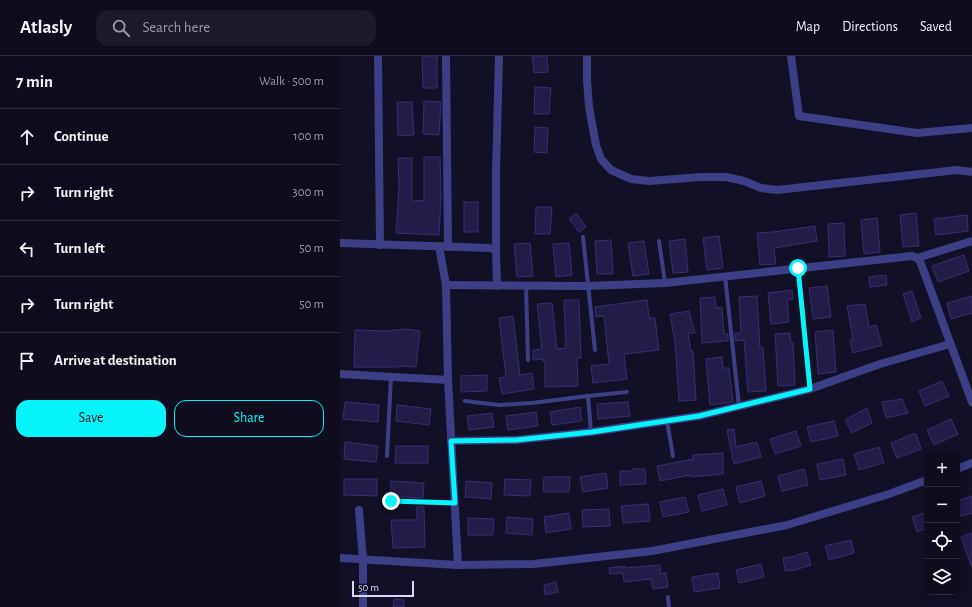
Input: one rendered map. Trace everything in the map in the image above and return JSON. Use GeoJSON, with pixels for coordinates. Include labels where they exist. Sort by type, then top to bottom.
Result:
{"type":"FeatureCollection","features":[{"type":"Feature","properties":{"kind":"street"},"geometry":{"type":"LineString","coordinates":[[378,56],[380,245]]}},
{"type":"Feature","properties":{"kind":"street"},"geometry":{"type":"LineString","coordinates":[[446,56],[443,246],[446,285],[448,380],[458,565]]}},
{"type":"Feature","properties":{"kind":"street"},"geometry":{"type":"LineString","coordinates":[[497,286],[496,173],[499,56]]}},
{"type":"Feature","properties":{"kind":"street"},"geometry":{"type":"LineString","coordinates":[[587,56],[587,87],[596,145],[601,159],[611,170],[631,179],[649,181],[701,177],[726,177],[744,181],[761,188],[777,190],[957,170],[972,172]]}},
{"type":"Feature","properties":{"kind":"street"},"geometry":{"type":"LineString","coordinates":[[791,56],[799,116],[917,133],[972,128]]}},
{"type":"Feature","properties":{"kind":"street"},"geometry":{"type":"LineString","coordinates":[[917,258],[972,241]]}},
{"type":"Feature","properties":{"kind":"street"},"geometry":{"type":"LineString","coordinates":[[340,244],[443,246],[489,248],[496,250]]}},
{"type":"Feature","properties":{"kind":"street"},"geometry":{"type":"LineString","coordinates":[[446,285],[587,286],[665,283],[912,256],[920,261],[972,402]]}},
{"type":"Feature","properties":{"kind":"street"},"geometry":{"type":"LineString","coordinates":[[451,441],[516,440],[592,432],[699,416],[810,389],[880,364],[950,344]]}},
{"type":"Feature","properties":{"kind":"street"},"geometry":{"type":"LineString","coordinates":[[340,374],[448,380]]}},
{"type":"Feature","properties":{"kind":"street"},"geometry":{"type":"LineString","coordinates":[[960,467],[972,463]]}},
{"type":"Feature","properties":{"kind":"street"},"geometry":{"type":"LineString","coordinates":[[340,558],[458,565],[534,564],[652,551],[787,525],[889,494],[924,481]]}},
{"type":"Feature","properties":{"kind":"street"},"geometry":{"type":"LineString","coordinates":[[359,510],[364,560],[363,607]]}},
{"type":"Feature","properties":{"kind":"lane"},"geometry":{"type":"LineString","coordinates":[[583,237],[595,350]]}},
{"type":"Feature","properties":{"kind":"lane"},"geometry":{"type":"LineString","coordinates":[[659,241],[665,283]]}},
{"type":"Feature","properties":{"kind":"lane"},"geometry":{"type":"LineString","coordinates":[[798,268],[810,389]]}},
{"type":"Feature","properties":{"kind":"lane"},"geometry":{"type":"LineString","coordinates":[[725,276],[739,406]]}},
{"type":"Feature","properties":{"kind":"lane"},"geometry":{"type":"LineString","coordinates":[[526,286],[528,360]]}},
{"type":"Feature","properties":{"kind":"lane"},"geometry":{"type":"LineString","coordinates":[[387,456],[391,376]]}},
{"type":"Feature","properties":{"kind":"lane"},"geometry":{"type":"LineString","coordinates":[[465,401],[499,405],[532,403],[627,392]]}},
{"type":"Feature","properties":{"kind":"lane"},"geometry":{"type":"LineString","coordinates":[[588,396],[592,432]]}},
{"type":"Feature","properties":{"kind":"lane"},"geometry":{"type":"LineString","coordinates":[[667,421],[673,456]]}},
{"type":"Feature","properties":{"kind":"lane"},"geometry":{"type":"LineString","coordinates":[[391,501],[455,503]]}},
{"type":"Feature","properties":{"kind":"lane"},"geometry":{"type":"LineString","coordinates":[[668,597],[669,607]]}},
{"type":"Feature","properties":{"kind":"building"},"geometry":{"type":"Polygon","coordinates":[[[422,56],[437,56],[437,88],[423,88],[422,56]]]}},
{"type":"Feature","properties":{"kind":"building"},"geometry":{"type":"Polygon","coordinates":[[[532,56],[547,56],[548,72],[534,73],[532,56]]]}},
{"type":"Feature","properties":{"kind":"building"},"geometry":{"type":"Polygon","coordinates":[[[535,87],[551,88],[549,114],[534,114],[535,87]]]}},
{"type":"Feature","properties":{"kind":"building"},"geometry":{"type":"Polygon","coordinates":[[[424,101],[441,102],[439,135],[423,134],[424,101]]]}},
{"type":"Feature","properties":{"kind":"building"},"geometry":{"type":"Polygon","coordinates":[[[397,102],[412,102],[414,135],[398,136],[397,102]]]}},
{"type":"Feature","properties":{"kind":"building"},"geometry":{"type":"Polygon","coordinates":[[[535,127],[548,128],[547,153],[534,152],[535,127]]]}},
{"type":"Feature","properties":{"kind":"building"},"geometry":{"type":"Polygon","coordinates":[[[424,157],[440,157],[441,198],[439,235],[396,233],[399,189],[398,158],[412,158],[412,200],[424,201],[424,157]]]}},
{"type":"Feature","properties":{"kind":"building"},"geometry":{"type":"Polygon","coordinates":[[[464,202],[478,202],[478,232],[464,232],[464,202]]]}},
{"type":"Feature","properties":{"kind":"building"},"geometry":{"type":"Polygon","coordinates":[[[536,207],[552,207],[550,234],[535,234],[536,207]]]}},
{"type":"Feature","properties":{"kind":"building"},"geometry":{"type":"Polygon","coordinates":[[[576,213],[586,227],[579,232],[569,219],[576,213]]]}},
{"type":"Feature","properties":{"kind":"building"},"geometry":{"type":"Polygon","coordinates":[[[916,213],[919,246],[903,247],[900,215],[916,213]]]}},
{"type":"Feature","properties":{"kind":"building"},"geometry":{"type":"Polygon","coordinates":[[[967,215],[968,231],[936,235],[934,219],[967,215]]]}},
{"type":"Feature","properties":{"kind":"building"},"geometry":{"type":"Polygon","coordinates":[[[877,218],[880,252],[864,254],[861,220],[877,218]]]}},
{"type":"Feature","properties":{"kind":"building"},"geometry":{"type":"Polygon","coordinates":[[[844,223],[845,256],[829,257],[828,224],[844,223]]]}},
{"type":"Feature","properties":{"kind":"building"},"geometry":{"type":"Polygon","coordinates":[[[815,226],[817,241],[774,248],[776,264],[760,265],[757,233],[815,226]]]}},
{"type":"Feature","properties":{"kind":"building"},"geometry":{"type":"Polygon","coordinates":[[[719,236],[723,268],[707,270],[703,238],[719,236]]]}},
{"type":"Feature","properties":{"kind":"building"},"geometry":{"type":"Polygon","coordinates":[[[685,239],[688,272],[673,273],[669,241],[685,239]]]}},
{"type":"Feature","properties":{"kind":"building"},"geometry":{"type":"Polygon","coordinates":[[[611,240],[613,274],[597,274],[595,241],[611,240]]]}},
{"type":"Feature","properties":{"kind":"building"},"geometry":{"type":"Polygon","coordinates":[[[644,241],[649,274],[633,276],[628,243],[644,241]]]}},
{"type":"Feature","properties":{"kind":"building"},"geometry":{"type":"Polygon","coordinates":[[[530,243],[533,276],[517,277],[514,244],[530,243]]]}},
{"type":"Feature","properties":{"kind":"building"},"geometry":{"type":"Polygon","coordinates":[[[569,243],[572,275],[556,277],[553,244],[569,243]]]}},
{"type":"Feature","properties":{"kind":"building"},"geometry":{"type":"Polygon","coordinates":[[[964,255],[969,271],[938,282],[932,266],[964,255]]]}},
{"type":"Feature","properties":{"kind":"building"},"geometry":{"type":"Polygon","coordinates":[[[886,275],[887,285],[870,287],[869,277],[886,275]]]}},
{"type":"Feature","properties":{"kind":"building"},"geometry":{"type":"Polygon","coordinates":[[[827,286],[831,317],[813,319],[809,288],[827,286]]]}},
{"type":"Feature","properties":{"kind":"building"},"geometry":{"type":"Polygon","coordinates":[[[792,290],[793,299],[787,300],[789,322],[771,324],[768,293],[792,290]]]}},
{"type":"Feature","properties":{"kind":"building"},"geometry":{"type":"Polygon","coordinates":[[[912,291],[921,318],[912,322],[903,294],[912,291]]]}},
{"type":"Feature","properties":{"kind":"building"},"geometry":{"type":"Polygon","coordinates":[[[757,296],[760,348],[763,348],[766,391],[748,392],[744,340],[735,341],[735,333],[741,333],[739,297],[757,296]]]}},
{"type":"Feature","properties":{"kind":"building"},"geometry":{"type":"Polygon","coordinates":[[[972,296],[972,313],[951,319],[947,303],[972,296]]]}},
{"type":"Feature","properties":{"kind":"building"},"geometry":{"type":"Polygon","coordinates":[[[715,297],[716,308],[722,307],[724,334],[728,334],[728,341],[702,343],[700,298],[715,297]]]}},
{"type":"Feature","properties":{"kind":"building"},"geometry":{"type":"Polygon","coordinates":[[[564,300],[579,300],[581,358],[577,358],[578,386],[545,387],[545,361],[543,361],[543,359],[533,360],[533,350],[542,349],[537,304],[552,303],[557,349],[566,348],[564,300]]]}},
{"type":"Feature","properties":{"kind":"building"},"geometry":{"type":"Polygon","coordinates":[[[647,300],[649,318],[655,318],[659,350],[624,354],[627,379],[593,383],[591,366],[609,364],[604,316],[596,317],[595,307],[647,300]]]}},
{"type":"Feature","properties":{"kind":"building"},"geometry":{"type":"Polygon","coordinates":[[[865,304],[869,327],[876,325],[882,345],[853,353],[850,340],[853,339],[847,306],[865,304]]]}},
{"type":"Feature","properties":{"kind":"building"},"geometry":{"type":"Polygon","coordinates":[[[689,311],[695,333],[688,333],[691,351],[693,351],[696,400],[679,401],[675,342],[670,314],[689,311]]]}},
{"type":"Feature","properties":{"kind":"building"},"geometry":{"type":"Polygon","coordinates":[[[513,316],[520,375],[532,373],[534,389],[502,394],[499,378],[506,377],[499,318],[513,316]]]}},
{"type":"Feature","properties":{"kind":"building"},"geometry":{"type":"Polygon","coordinates":[[[405,329],[420,331],[416,367],[354,367],[355,330],[385,331],[405,329]]]}},
{"type":"Feature","properties":{"kind":"building"},"geometry":{"type":"Polygon","coordinates":[[[833,330],[836,372],[818,374],[815,332],[833,330]]]}},
{"type":"Feature","properties":{"kind":"building"},"geometry":{"type":"Polygon","coordinates":[[[790,333],[791,343],[793,343],[795,385],[778,386],[775,334],[790,333]]]}},
{"type":"Feature","properties":{"kind":"building"},"geometry":{"type":"Polygon","coordinates":[[[722,357],[723,368],[729,368],[733,402],[710,405],[706,359],[722,357]]]}},
{"type":"Feature","properties":{"kind":"building"},"geometry":{"type":"Polygon","coordinates":[[[487,375],[487,391],[461,392],[461,376],[487,375]]]}},
{"type":"Feature","properties":{"kind":"building"},"geometry":{"type":"Polygon","coordinates":[[[942,381],[949,396],[925,406],[919,391],[942,381]]]}},
{"type":"Feature","properties":{"kind":"building"},"geometry":{"type":"Polygon","coordinates":[[[902,399],[908,413],[886,418],[882,402],[902,399]]]}},
{"type":"Feature","properties":{"kind":"building"},"geometry":{"type":"Polygon","coordinates":[[[345,402],[379,405],[378,422],[343,419],[345,402]]]}},
{"type":"Feature","properties":{"kind":"building"},"geometry":{"type":"Polygon","coordinates":[[[628,402],[630,416],[598,419],[597,404],[628,402]]]}},
{"type":"Feature","properties":{"kind":"building"},"geometry":{"type":"Polygon","coordinates":[[[397,405],[431,409],[429,425],[396,421],[397,405]]]}},
{"type":"Feature","properties":{"kind":"building"},"geometry":{"type":"Polygon","coordinates":[[[580,407],[582,421],[552,425],[550,412],[580,407]]]}},
{"type":"Feature","properties":{"kind":"building"},"geometry":{"type":"Polygon","coordinates":[[[867,408],[872,423],[852,433],[845,420],[867,408]]]}},
{"type":"Feature","properties":{"kind":"building"},"geometry":{"type":"Polygon","coordinates":[[[536,412],[538,426],[508,430],[506,416],[536,412]]]}},
{"type":"Feature","properties":{"kind":"building"},"geometry":{"type":"Polygon","coordinates":[[[492,413],[494,427],[469,430],[467,416],[492,413]]]}},
{"type":"Feature","properties":{"kind":"building"},"geometry":{"type":"Polygon","coordinates":[[[951,419],[958,434],[934,445],[927,430],[951,419]]]}},
{"type":"Feature","properties":{"kind":"building"},"geometry":{"type":"Polygon","coordinates":[[[834,421],[838,436],[811,442],[807,427],[834,421]]]}},
{"type":"Feature","properties":{"kind":"building"},"geometry":{"type":"Polygon","coordinates":[[[734,429],[736,447],[757,442],[761,457],[734,464],[727,430],[734,429]]]}},
{"type":"Feature","properties":{"kind":"building"},"geometry":{"type":"Polygon","coordinates":[[[796,431],[801,446],[775,454],[770,439],[796,431]]]}},
{"type":"Feature","properties":{"kind":"building"},"geometry":{"type":"Polygon","coordinates":[[[916,434],[921,449],[897,458],[891,443],[916,434]]]}},
{"type":"Feature","properties":{"kind":"building"},"geometry":{"type":"Polygon","coordinates":[[[345,442],[378,446],[376,462],[344,459],[345,442]]]}},
{"type":"Feature","properties":{"kind":"building"},"geometry":{"type":"Polygon","coordinates":[[[396,446],[428,446],[428,463],[395,463],[396,446]]]}},
{"type":"Feature","properties":{"kind":"building"},"geometry":{"type":"Polygon","coordinates":[[[879,447],[884,463],[859,470],[854,454],[879,447]]]}},
{"type":"Feature","properties":{"kind":"building"},"geometry":{"type":"Polygon","coordinates":[[[723,453],[723,474],[690,477],[690,475],[660,481],[657,466],[693,459],[693,455],[723,453]]]}},
{"type":"Feature","properties":{"kind":"building"},"geometry":{"type":"Polygon","coordinates":[[[843,459],[846,475],[820,480],[817,464],[843,459]]]}},
{"type":"Feature","properties":{"kind":"building"},"geometry":{"type":"Polygon","coordinates":[[[632,469],[645,469],[646,484],[620,485],[620,471],[632,471],[632,469]]]}},
{"type":"Feature","properties":{"kind":"building"},"geometry":{"type":"Polygon","coordinates":[[[804,469],[808,485],[782,491],[778,476],[804,469]]]}},
{"type":"Feature","properties":{"kind":"building"},"geometry":{"type":"Polygon","coordinates":[[[606,473],[608,488],[583,492],[580,477],[606,473]]]}},
{"type":"Feature","properties":{"kind":"building"},"geometry":{"type":"Polygon","coordinates":[[[544,477],[570,477],[569,492],[543,492],[544,477]]]}},
{"type":"Feature","properties":{"kind":"building"},"geometry":{"type":"Polygon","coordinates":[[[344,479],[377,479],[377,496],[344,495],[344,479]]]}},
{"type":"Feature","properties":{"kind":"building"},"geometry":{"type":"Polygon","coordinates":[[[505,479],[531,480],[530,496],[504,495],[505,479]]]}},
{"type":"Feature","properties":{"kind":"building"},"geometry":{"type":"Polygon","coordinates":[[[391,481],[424,483],[423,498],[390,496],[391,481]]]}},
{"type":"Feature","properties":{"kind":"building"},"geometry":{"type":"Polygon","coordinates":[[[466,481],[492,483],[491,499],[465,497],[466,481]]]}},
{"type":"Feature","properties":{"kind":"building"},"geometry":{"type":"Polygon","coordinates":[[[761,481],[765,496],[740,503],[736,487],[761,481]]]}},
{"type":"Feature","properties":{"kind":"building"},"geometry":{"type":"Polygon","coordinates":[[[723,489],[727,505],[702,511],[698,495],[723,489]]]}},
{"type":"Feature","properties":{"kind":"building"},"geometry":{"type":"Polygon","coordinates":[[[972,496],[972,513],[960,516],[960,500],[972,496]]]}},
{"type":"Feature","properties":{"kind":"building"},"geometry":{"type":"Polygon","coordinates":[[[685,497],[689,512],[663,517],[660,502],[685,497]]]}},
{"type":"Feature","properties":{"kind":"building"},"geometry":{"type":"Polygon","coordinates":[[[648,504],[650,521],[623,523],[621,506],[648,504]]]}},
{"type":"Feature","properties":{"kind":"building"},"geometry":{"type":"Polygon","coordinates":[[[417,507],[424,507],[425,547],[393,548],[391,520],[417,520],[417,507]]]}},
{"type":"Feature","properties":{"kind":"building"},"geometry":{"type":"Polygon","coordinates":[[[609,509],[610,526],[583,527],[582,510],[609,509]]]}},
{"type":"Feature","properties":{"kind":"building"},"geometry":{"type":"Polygon","coordinates":[[[569,513],[571,529],[546,533],[544,517],[569,513]]]}},
{"type":"Feature","properties":{"kind":"building"},"geometry":{"type":"Polygon","coordinates":[[[924,513],[924,529],[917,532],[912,517],[924,513]]]}},
{"type":"Feature","properties":{"kind":"building"},"geometry":{"type":"Polygon","coordinates":[[[507,517],[533,519],[532,535],[506,533],[507,517]]]}},
{"type":"Feature","properties":{"kind":"building"},"geometry":{"type":"Polygon","coordinates":[[[468,518],[494,519],[493,535],[468,535],[468,518]]]}},
{"type":"Feature","properties":{"kind":"building"},"geometry":{"type":"Polygon","coordinates":[[[972,533],[972,566],[971,566],[961,537],[972,533]]]}},
{"type":"Feature","properties":{"kind":"building"},"geometry":{"type":"Polygon","coordinates":[[[851,540],[854,553],[829,560],[825,546],[851,540]]]}},
{"type":"Feature","properties":{"kind":"building"},"geometry":{"type":"Polygon","coordinates":[[[807,552],[811,565],[795,570],[785,571],[783,558],[797,556],[796,555],[807,552]]]}},
{"type":"Feature","properties":{"kind":"building"},"geometry":{"type":"Polygon","coordinates":[[[761,564],[764,577],[739,583],[736,570],[761,564]]]}},
{"type":"Feature","properties":{"kind":"building"},"geometry":{"type":"Polygon","coordinates":[[[660,565],[661,574],[666,573],[668,587],[653,589],[651,579],[624,582],[623,573],[610,574],[609,568],[625,566],[625,568],[660,565]]]}},
{"type":"Feature","properties":{"kind":"building"},"geometry":{"type":"Polygon","coordinates":[[[718,573],[720,588],[694,592],[692,577],[718,573]]]}},
{"type":"Feature","properties":{"kind":"building"},"geometry":{"type":"Polygon","coordinates":[[[556,582],[558,592],[545,595],[544,585],[556,582]]]}},
{"type":"Feature","properties":{"kind":"building"},"geometry":{"type":"Polygon","coordinates":[[[394,599],[404,600],[404,607],[393,607],[394,599]]]}},
{"type":"Feature","properties":{"kind":"route"},"geometry":{"type":"LineString","coordinates":[[391,501],[455,503],[451,441],[516,440],[592,432],[699,416],[810,389],[798,268]]}}]}
